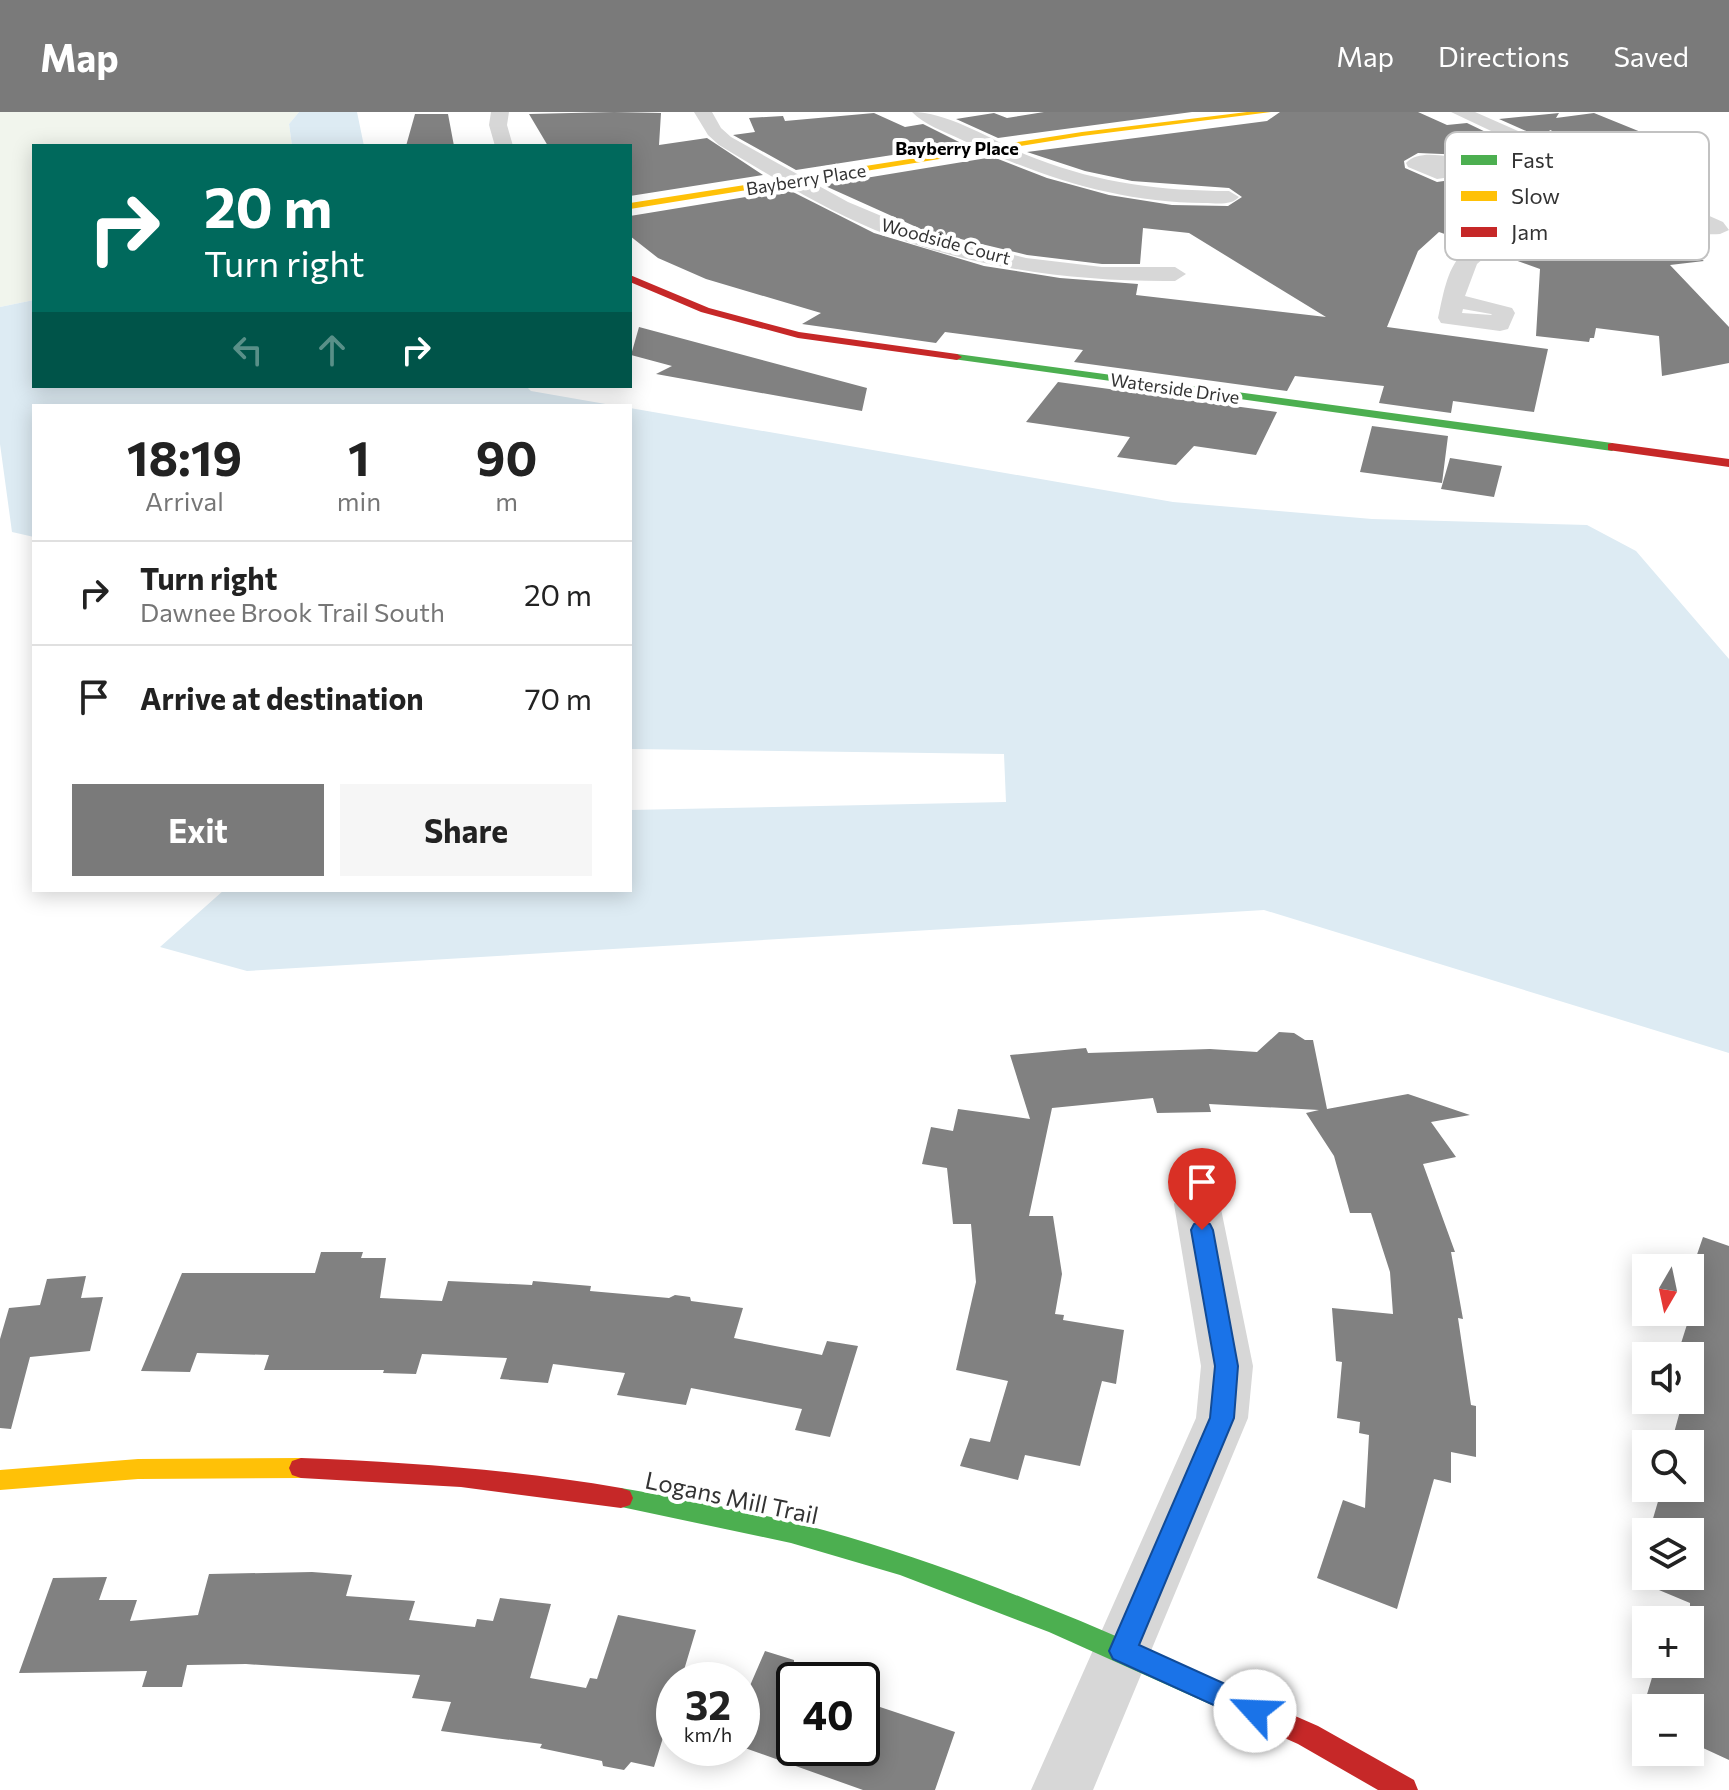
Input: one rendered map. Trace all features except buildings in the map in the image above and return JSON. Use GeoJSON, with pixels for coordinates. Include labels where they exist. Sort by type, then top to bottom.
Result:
{"type":"FeatureCollection","features":[{"type":"Feature","properties":{"kind":"street"},"geometry":{"type":"LineString","coordinates":[[500,112],[498,125],[503,144]]}},
{"type":"Feature","properties":{"kind":"street","name":"Woodside Court"},"geometry":{"type":"LineString","coordinates":[[703,112],[714,131],[725,141],[885,226],[946,245],[1066,269],[1175,274]]}},
{"type":"Feature","properties":{"kind":"street"},"geometry":{"type":"LineString","coordinates":[[921,112],[1059,176],[1092,186],[1165,197],[1229,197]]}},
{"type":"Feature","properties":{"kind":"street","name":"Bayberry Place"},"geometry":{"type":"LineString","coordinates":[[632,206],[996,147],[1155,124],[1267,112]]}},
{"type":"Feature","properties":{"kind":"street"},"geometry":{"type":"LineString","coordinates":[[1460,112],[1506,132]]}},
{"type":"Feature","properties":{"kind":"street"},"geometry":{"type":"LineString","coordinates":[[1454,300],[1470,260]]}},
{"type":"Feature","properties":{"kind":"street","name":"Waterside Drive"},"geometry":{"type":"LineString","coordinates":[[632,279],[705,310],[812,337],[1729,463]]}},
{"type":"Feature","properties":{"kind":"street"},"geometry":{"type":"LineString","coordinates":[[1062,1790],[1222,1418],[1227,1366],[1197,1204]]}},
{"type":"Feature","properties":{"kind":"street","name":"Logans Mill Trail"},"geometry":{"type":"LineString","coordinates":[[0,1480],[138,1469],[257,1467],[363,1470],[559,1487],[657,1504],[846,1547],[984,1595],[1123,1651],[1308,1735],[1404,1790]]}},
{"type":"Feature","properties":{"kind":"shaded area"},"geometry":{"type":"Polygon","coordinates":[[[0,112],[299,112],[289,124],[292,144],[32,144],[32,300],[0,307],[0,112]]]}},
{"type":"Feature","properties":{"kind":"shaded area"},"geometry":{"type":"Polygon","coordinates":[[[299,112],[357,112],[364,144],[292,144],[289,124],[299,112]]]}},
{"type":"Feature","properties":{"kind":"shaded area"},"geometry":{"type":"Polygon","coordinates":[[[32,300],[32,388],[528,388],[606,404],[32,404],[32,537],[12,532],[0,444],[0,307],[32,300]]]}},
{"type":"Feature","properties":{"kind":"shaded area"},"geometry":{"type":"Polygon","coordinates":[[[632,408],[1173,502],[1372,519],[1587,525],[1636,551],[1729,659],[1729,1053],[1264,910],[247,971],[160,947],[222,892],[632,892],[632,810],[1006,802],[1004,754],[632,749],[632,408]]]}},
{"type":"Feature","properties":{"kind":"traffic: fast"},"geometry":{"type":"LineString","coordinates":[[957,357],[1612,447]]}},
{"type":"Feature","properties":{"kind":"traffic: fast"},"geometry":{"type":"LineString","coordinates":[[621,1498],[791,1532],[900,1564],[1006,1602],[1263,1715]]}},
{"type":"Feature","properties":{"kind":"traffic: slow"},"geometry":{"type":"LineString","coordinates":[[632,206],[1082,134],[1267,112]]}},
{"type":"Feature","properties":{"kind":"traffic: slow"},"geometry":{"type":"LineString","coordinates":[[0,1480],[138,1469],[301,1468]]}},
{"type":"Feature","properties":{"kind":"traffic: jam"},"geometry":{"type":"LineString","coordinates":[[632,279],[705,310],[798,335],[957,357]]}},
{"type":"Feature","properties":{"kind":"traffic: jam"},"geometry":{"type":"LineString","coordinates":[[1612,447],[1729,463]]}},
{"type":"Feature","properties":{"kind":"traffic: jam"},"geometry":{"type":"LineString","coordinates":[[301,1468],[461,1477],[621,1498]]}},
{"type":"Feature","properties":{"kind":"traffic: jam"},"geometry":{"type":"LineString","coordinates":[[1263,1715],[1308,1735],[1404,1790]]}},
{"type":"Feature","properties":{"kind":"district","name":"Bayberry Place"},"geometry":{"type":"Point","coordinates":[957,148]}},
{"type":"Feature","properties":{"kind":"route"},"geometry":{"type":"LineString","coordinates":[[1202,1230],[1227,1366],[1222,1418],[1123,1651],[1255,1711]]}}]}
